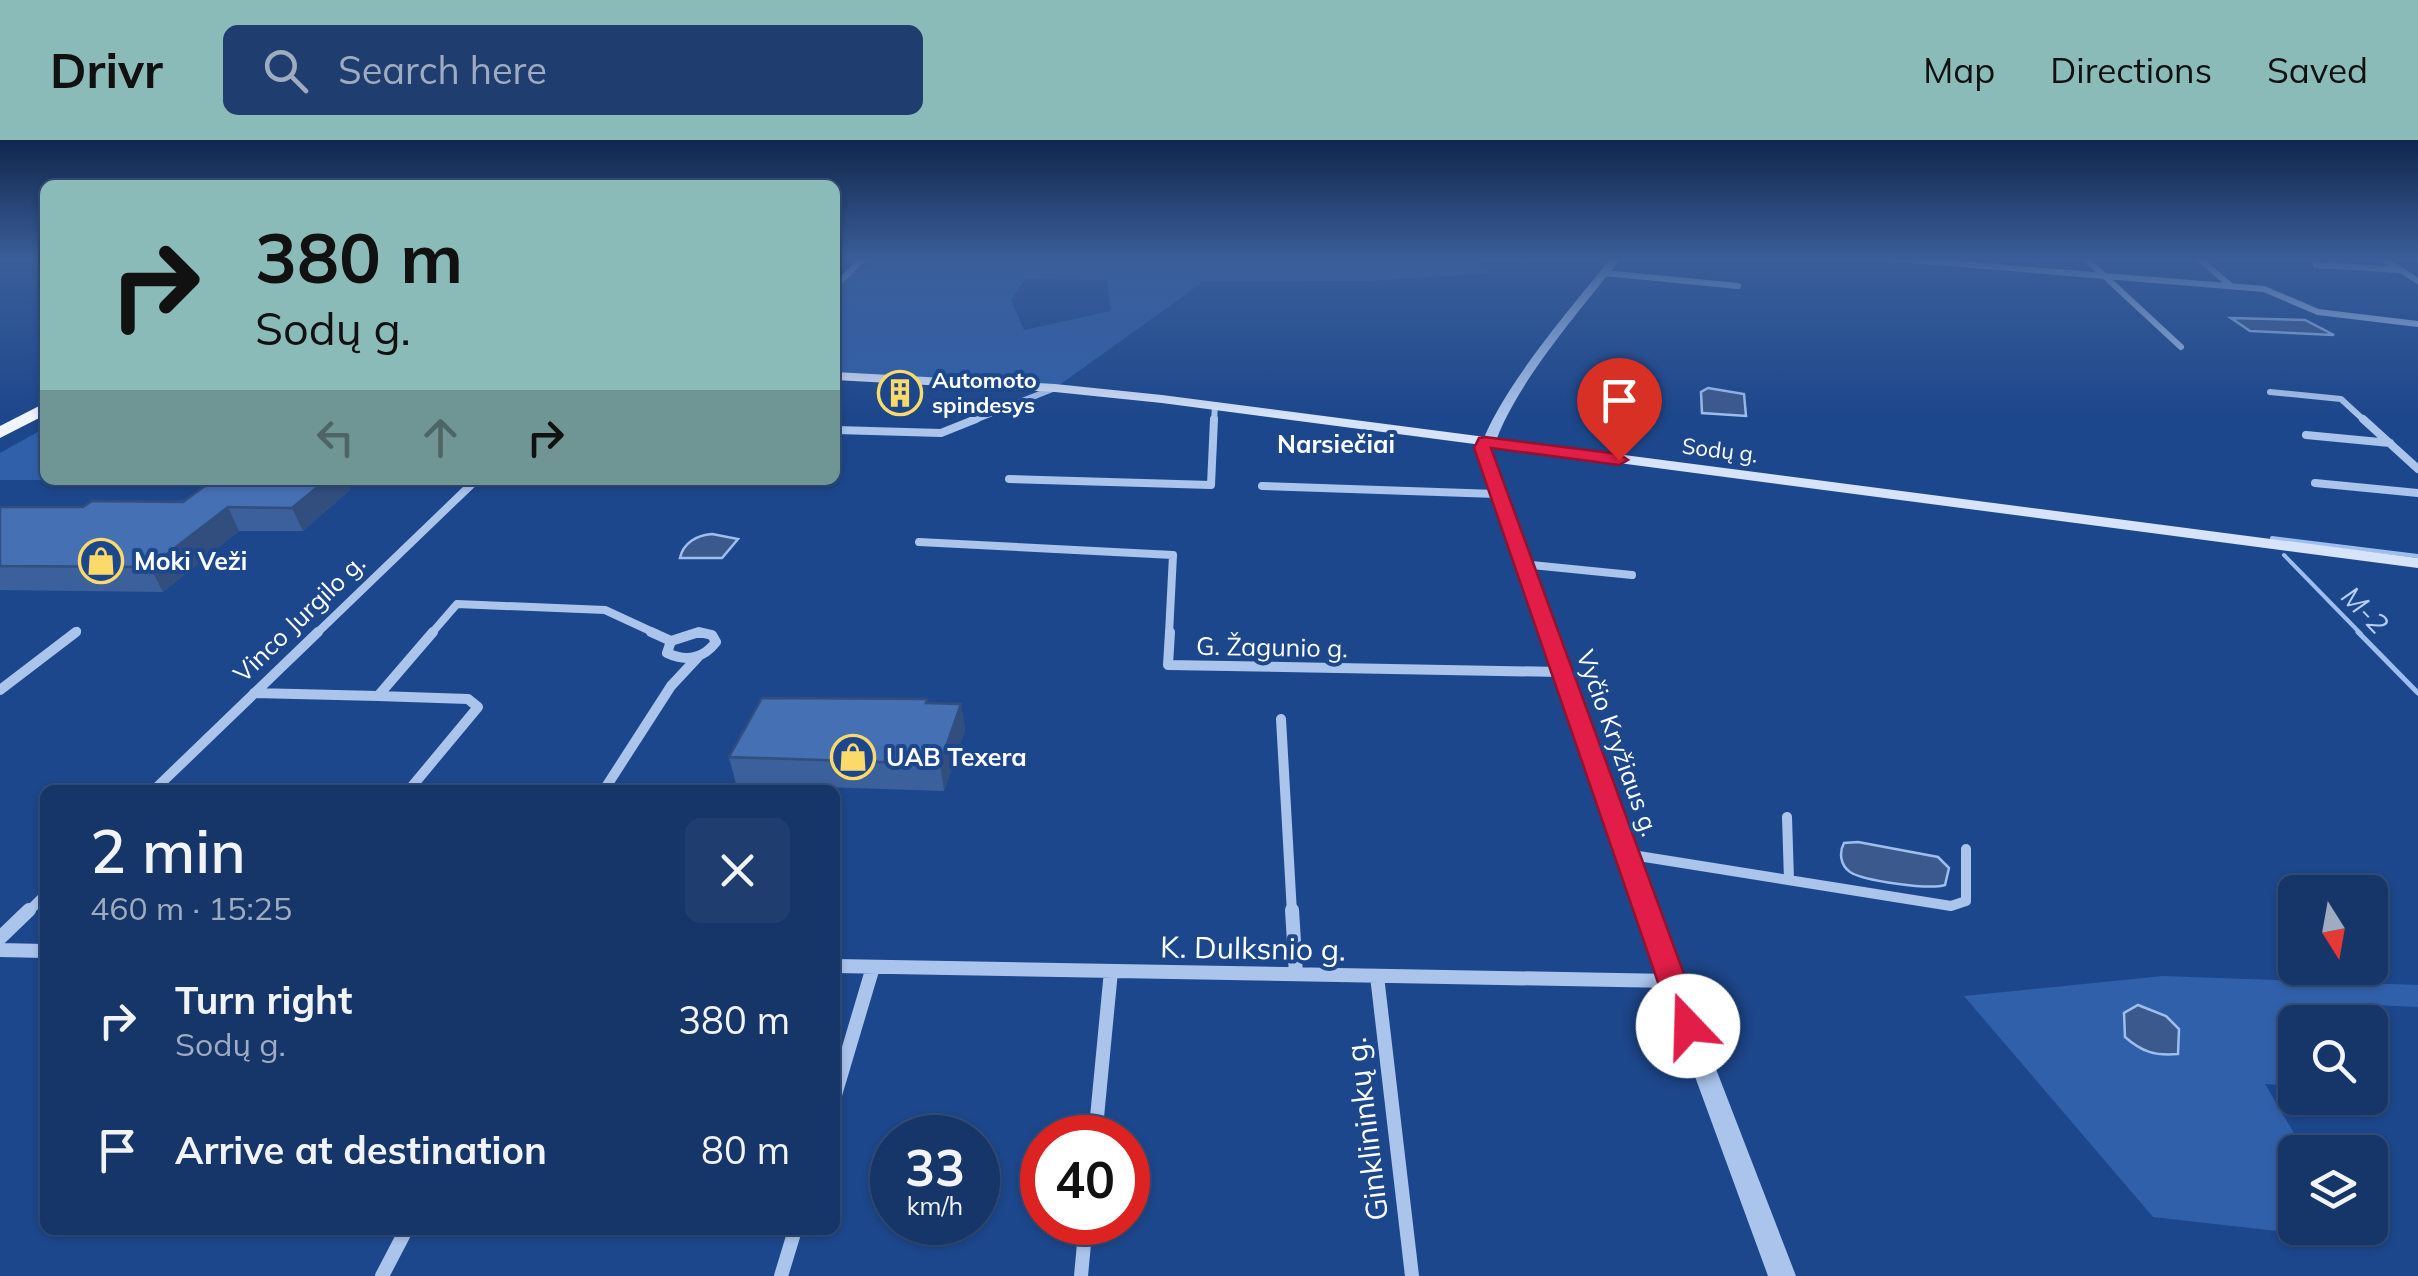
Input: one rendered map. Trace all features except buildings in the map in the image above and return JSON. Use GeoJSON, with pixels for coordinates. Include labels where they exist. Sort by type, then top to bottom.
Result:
{"type":"FeatureCollection","features":[{"type":"Feature","properties":{"kind":"main road","name":"Sodų g."},"geometry":{"type":"LineString","coordinates":[[840,376],[1056,388],[1215,405],[2418,564]]}},
{"type":"Feature","properties":{"kind":"main road"},"geometry":{"type":"LineString","coordinates":[[2,431],[40,411]]}},
{"type":"Feature","properties":{"kind":"street"},"geometry":{"type":"LineString","coordinates":[[1485,442],[1498,418],[1576,311]]}},
{"type":"Feature","properties":{"kind":"street"},"geometry":{"type":"LineString","coordinates":[[2141,311],[2181,347]]}},
{"type":"Feature","properties":{"kind":"street"},"geometry":{"type":"LineString","coordinates":[[2318,311],[2418,324]]}},
{"type":"Feature","properties":{"kind":"street"},"geometry":{"type":"LineString","coordinates":[[840,430],[941,433],[1056,388]]}},
{"type":"Feature","properties":{"kind":"street"},"geometry":{"type":"LineString","coordinates":[[2270,392],[2342,400],[2418,470]]}},
{"type":"Feature","properties":{"kind":"street"},"geometry":{"type":"LineString","coordinates":[[1009,478],[1211,486],[1215,405]]}},
{"type":"Feature","properties":{"kind":"street"},"geometry":{"type":"LineString","coordinates":[[2306,435],[2391,443]]}},
{"type":"Feature","properties":{"kind":"street","name":"Vyčio Kryžiaus g."},"geometry":{"type":"LineString","coordinates":[[1485,442],[1484,459],[1496,494],[1782,1276]]}},
{"type":"Feature","properties":{"kind":"street"},"geometry":{"type":"LineString","coordinates":[[2315,482],[2418,494]]}},
{"type":"Feature","properties":{"kind":"street","name":"Vinco Jurgilo g."},"geometry":{"type":"LineString","coordinates":[[159,785],[471,485]]}},
{"type":"Feature","properties":{"kind":"street"},"geometry":{"type":"LineString","coordinates":[[1262,486],[1496,494]]}},
{"type":"Feature","properties":{"kind":"street","name":"G. Žagunio g."},"geometry":{"type":"LineString","coordinates":[[919,542],[1173,555],[1168,665],[1560,672]]}},
{"type":"Feature","properties":{"kind":"street"},"geometry":{"type":"LineString","coordinates":[[1522,564],[1632,575]]}},
{"type":"Feature","properties":{"kind":"street"},"geometry":{"type":"LineString","coordinates":[[378,696],[457,604],[605,610],[671,641]]}},
{"type":"Feature","properties":{"kind":"street"},"geometry":{"type":"LineString","coordinates":[[0,690],[77,630]]}},
{"type":"Feature","properties":{"kind":"street"},"geometry":{"type":"LineString","coordinates":[[607,785],[671,686],[698,656],[715,646],[712,635],[692,633],[671,641],[666,649],[670,656],[671,686]]}},
{"type":"Feature","properties":{"kind":"street"},"geometry":{"type":"LineString","coordinates":[[670,656],[698,656]]}},
{"type":"Feature","properties":{"kind":"street"},"geometry":{"type":"LineString","coordinates":[[254,693],[468,699],[478,706],[413,785]]}},
{"type":"Feature","properties":{"kind":"street"},"geometry":{"type":"LineString","coordinates":[[1281,719],[1296,974]]}},
{"type":"Feature","properties":{"kind":"street"},"geometry":{"type":"LineString","coordinates":[[1787,818],[1789,880]]}},
{"type":"Feature","properties":{"kind":"street"},"geometry":{"type":"LineString","coordinates":[[1626,854],[1951,906],[1966,901],[1966,849]]}},
{"type":"Feature","properties":{"kind":"street"},"geometry":{"type":"LineString","coordinates":[[0,938],[40,900]]}},
{"type":"Feature","properties":{"kind":"street"},"geometry":{"type":"LineString","coordinates":[[0,950],[40,951]]}},
{"type":"Feature","properties":{"kind":"street","name":"K. Dulksnio g."},"geometry":{"type":"LineString","coordinates":[[840,966],[1671,981]]}},
{"type":"Feature","properties":{"kind":"street"},"geometry":{"type":"LineString","coordinates":[[840,1079],[873,967]]}},
{"type":"Feature","properties":{"kind":"street"},"geometry":{"type":"LineString","coordinates":[[1097,1115],[1112,971]]}},
{"type":"Feature","properties":{"kind":"street","name":"Ginklininkų g."},"geometry":{"type":"LineString","coordinates":[[1378,976],[1412,1276]]}},
{"type":"Feature","properties":{"kind":"street"},"geometry":{"type":"LineString","coordinates":[[382,1276],[403,1235]]}},
{"type":"Feature","properties":{"kind":"street"},"geometry":{"type":"LineString","coordinates":[[781,1276],[793,1235]]}},
{"type":"Feature","properties":{"kind":"street"},"geometry":{"type":"LineString","coordinates":[[1081,1276],[1084,1245]]}},
{"type":"Feature","properties":{"kind":"shaded area"},"geometry":{"type":"Polygon","coordinates":[[[840,311],[1016,311],[1024,330],[1111,311],[1163,311],[1058,386],[840,373],[840,311]]]}},
{"type":"Feature","properties":{"kind":"shaded area"},"geometry":{"type":"Polygon","coordinates":[[[2231,318],[2305,320],[2334,335],[2250,331],[2231,318]]]}},
{"type":"Feature","properties":{"kind":"shaded area"},"geometry":{"type":"Polygon","coordinates":[[[1708,388],[1744,394],[1746,416],[1702,413],[1701,392],[1708,388]]]}},
{"type":"Feature","properties":{"kind":"shaded area"},"geometry":{"type":"Polygon","coordinates":[[[40,431],[40,480],[0,480],[0,453],[40,431]]]}},
{"type":"Feature","properties":{"kind":"shaded area"},"geometry":{"type":"Polygon","coordinates":[[[712,534],[738,539],[722,558],[680,558],[692,541],[712,534]]]}},
{"type":"Feature","properties":{"kind":"shaded area"},"geometry":{"type":"Polygon","coordinates":[[[1858,842],[1938,857],[1949,868],[1945,885],[1897,884],[1850,872],[1842,862],[1842,847],[1844,843],[1858,842]]]}},
{"type":"Feature","properties":{"kind":"shaded area"},"geometry":{"type":"Polygon","coordinates":[[[2163,976],[2278,980],[2278,985],[2418,985],[2418,1007],[2278,1005],[2278,1085],[2265,1084],[2278,1106],[2278,1115],[2283,1115],[2295,1135],[2278,1135],[2278,1231],[2153,1217],[1964,996],[2163,976]]]}},
{"type":"Feature","properties":{"kind":"shaded area"},"geometry":{"type":"Polygon","coordinates":[[[2138,1005],[2166,1016],[2179,1029],[2178,1054],[2149,1052],[2125,1037],[2124,1013],[2138,1005]]]}},
{"type":"Feature","properties":{"kind":"waterway","name":"M-2"},"geometry":{"type":"LineString","coordinates":[[2272,538],[2418,556]]}},
{"type":"Feature","properties":{"kind":"waterway","name":"M-2"},"geometry":{"type":"LineString","coordinates":[[2284,555],[2361,634]]}},
{"type":"Feature","properties":{"kind":"waterway","name":"M-2"},"geometry":{"type":"LineString","coordinates":[[2358,632],[2418,693]]}},
{"type":"Feature","properties":{"kind":"place","name":"Automoto spindesys"},"geometry":{"type":"Point","coordinates":[900,393]}},
{"type":"Feature","properties":{"kind":"place","name":"Moki Veži"},"geometry":{"type":"Point","coordinates":[101,561]}},
{"type":"Feature","properties":{"kind":"place","name":"UAB Texera"},"geometry":{"type":"Point","coordinates":[853,757]}},
{"type":"Feature","properties":{"kind":"district","name":"Narsiečiai"},"geometry":{"type":"Point","coordinates":[1336,444]}},
{"type":"Feature","properties":{"kind":"route"},"geometry":{"type":"LineString","coordinates":[[1619,460],[1485,442],[1482,448],[1688,1026]]}}]}
